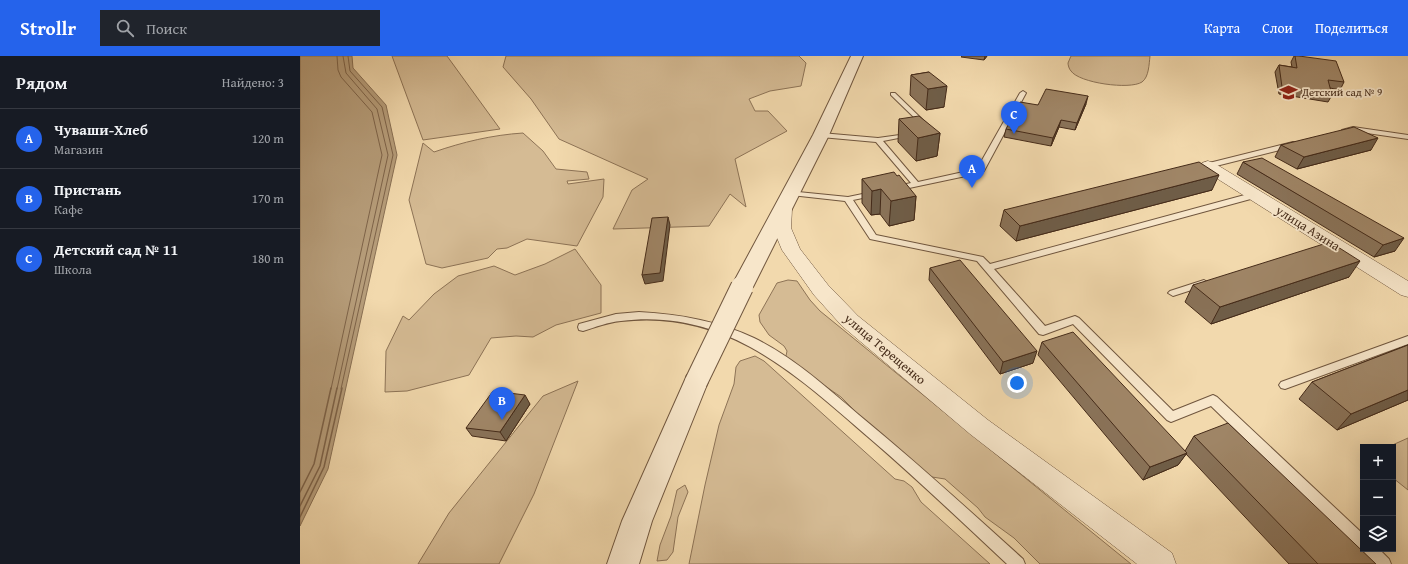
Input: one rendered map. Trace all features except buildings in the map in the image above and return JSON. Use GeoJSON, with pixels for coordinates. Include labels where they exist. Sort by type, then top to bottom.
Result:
{"type":"FeatureCollection","features":[{"type":"Feature","properties":{"kind":"street","name":"улица Терещенко"},"geometry":{"type":"LineString","coordinates":[[857,56],[821,135],[787,201],[782,228],[791,250],[820,290],[850,321],[979,427],[1161,564]]}},
{"type":"Feature","properties":{"kind":"street","name":"улица Азина"},"geometry":{"type":"LineString","coordinates":[[1208,166],[1255,195],[1328,247],[1408,290]]}},
{"type":"Feature","properties":{"kind":"street"},"geometry":{"type":"LineString","coordinates":[[623,564],[643,506],[696,382],[742,287],[787,201]]}},
{"type":"Feature","properties":{"kind":"lane"},"geometry":{"type":"LineString","coordinates":[[787,201],[848,199],[980,171],[1023,93]]}},
{"type":"Feature","properties":{"kind":"lane"},"geometry":{"type":"LineString","coordinates":[[821,135],[878,140],[930,130],[893,94]]}},
{"type":"Feature","properties":{"kind":"lane"},"geometry":{"type":"LineString","coordinates":[[1337,132],[1353,129],[1408,137]]}},
{"type":"Feature","properties":{"kind":"lane"},"geometry":{"type":"LineString","coordinates":[[878,140],[916,184]]}},
{"type":"Feature","properties":{"kind":"lane"},"geometry":{"type":"LineString","coordinates":[[1208,166],[1299,142]]}},
{"type":"Feature","properties":{"kind":"lane"},"geometry":{"type":"LineString","coordinates":[[987,268],[1255,195]]}},
{"type":"Feature","properties":{"kind":"lane"},"geometry":{"type":"LineString","coordinates":[[848,199],[873,237],[980,260],[1043,331],[1075,320],[1171,417],[1212,400],[1360,541]]}},
{"type":"Feature","properties":{"kind":"lane"},"geometry":{"type":"LineString","coordinates":[[1173,292],[1210,282]]}},
{"type":"Feature","properties":{"kind":"lane"},"geometry":{"type":"LineString","coordinates":[[583,327],[620,317],[670,317],[708,326],[754,343],[800,373],[906,461],[1018,564]]}},
{"type":"Feature","properties":{"kind":"lane"},"geometry":{"type":"LineString","coordinates":[[1285,385],[1408,340]]}},
{"type":"Feature","properties":{"kind":"lane"},"geometry":{"type":"LineString","coordinates":[[1372,552],[1384,564]]}},
{"type":"Feature","properties":{"kind":"shaded area"},"geometry":{"type":"Polygon","coordinates":[[[392,56],[447,56],[500,129],[423,140],[392,56]]]}},
{"type":"Feature","properties":{"kind":"shaded area"},"geometry":{"type":"Polygon","coordinates":[[[506,56],[799,56],[806,63],[801,86],[770,91],[749,99],[755,111],[768,111],[787,131],[735,159],[746,207],[730,194],[709,226],[613,229],[632,190],[648,179],[559,139],[531,99],[503,67],[506,56]]]}},
{"type":"Feature","properties":{"kind":"shaded area"},"geometry":{"type":"Polygon","coordinates":[[[1071,56],[1150,56],[1146,77],[1142,82],[1136,84],[1116,85],[1094,82],[1076,75],[1068,66],[1071,56]]]}},
{"type":"Feature","properties":{"kind":"shaded area"},"geometry":{"type":"Polygon","coordinates":[[[523,133],[543,151],[556,169],[587,172],[589,179],[567,181],[568,184],[604,179],[603,197],[577,246],[527,239],[507,248],[497,249],[488,258],[442,268],[426,264],[409,200],[423,143],[434,152],[456,145],[500,135],[523,133]]]}},
{"type":"Feature","properties":{"kind":"shaded area"},"geometry":{"type":"Polygon","coordinates":[[[575,249],[601,285],[601,313],[556,325],[533,337],[516,336],[491,338],[469,375],[407,391],[385,392],[386,351],[403,316],[409,320],[434,294],[458,276],[494,266],[515,275],[545,264],[575,249]]]}},
{"type":"Feature","properties":{"kind":"shaded area"},"geometry":{"type":"Polygon","coordinates":[[[788,280],[797,281],[810,300],[820,311],[1131,564],[1040,564],[1014,538],[985,517],[978,508],[945,479],[932,477],[924,472],[862,418],[841,397],[789,361],[786,356],[787,351],[784,346],[769,335],[760,322],[759,315],[777,283],[788,280]]]}},
{"type":"Feature","properties":{"kind":"shaded area"},"geometry":{"type":"Polygon","coordinates":[[[755,356],[764,361],[895,479],[904,481],[912,487],[921,502],[990,564],[689,564],[719,425],[734,384],[736,367],[740,361],[755,356]]]}},
{"type":"Feature","properties":{"kind":"shaded area"},"geometry":{"type":"Polygon","coordinates":[[[578,381],[534,494],[499,564],[418,564],[449,513],[543,396],[578,381]]]}},
{"type":"Feature","properties":{"kind":"shaded area"},"geometry":{"type":"Polygon","coordinates":[[[1408,438],[1408,490],[1396,480],[1396,444],[1395,444],[1408,438]]]}},
{"type":"Feature","properties":{"kind":"shaded area"},"geometry":{"type":"Polygon","coordinates":[[[685,485],[688,492],[678,517],[673,552],[667,560],[657,561],[660,545],[671,516],[677,490],[685,485]]]}},
{"type":"Feature","properties":{"kind":"water"},"geometry":{"type":"Polygon","coordinates":[[[300,56],[352,56],[353,68],[386,105],[397,155],[328,469],[300,526],[300,56]]]}},
{"type":"Feature","properties":{"kind":"place","name":"Детский сад № 9"},"geometry":{"type":"Point","coordinates":[1289,92]}},
{"type":"Feature","properties":{"kind":"place","name":"Детский сад № 11"},"geometry":{"type":"Point","coordinates":[1014,134]}},
{"type":"Feature","properties":{"kind":"place","name":"Чуваши-Хлеб"},"geometry":{"type":"Point","coordinates":[972,188]}},
{"type":"Feature","properties":{"kind":"place","name":"Пристань"},"geometry":{"type":"Point","coordinates":[502,420]}}]}
